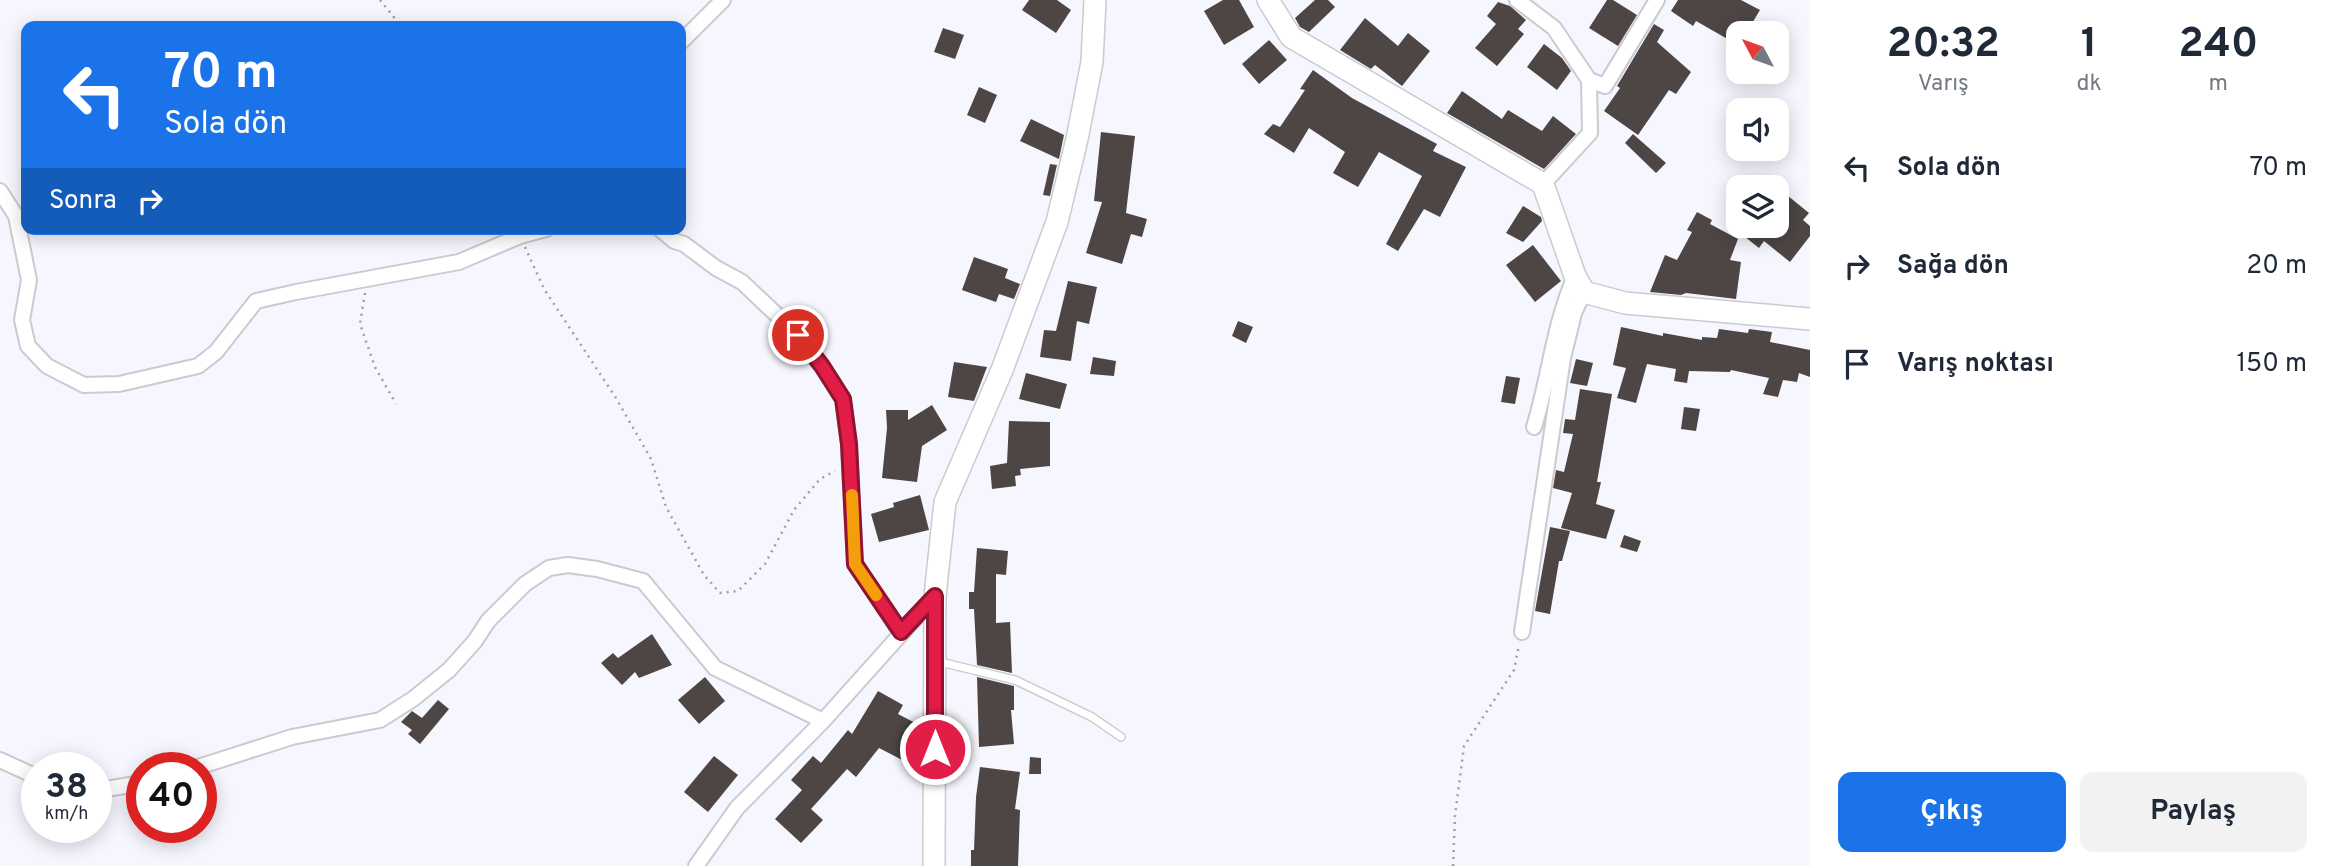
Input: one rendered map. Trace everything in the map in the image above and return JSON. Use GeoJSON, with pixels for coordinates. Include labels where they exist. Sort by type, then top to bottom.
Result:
{"type":"FeatureCollection","features":[{"type":"Feature","properties":{"kind":"street"},"geometry":{"type":"LineString","coordinates":[[686,37],[723,0]]}},
{"type":"Feature","properties":{"kind":"street"},"geometry":{"type":"LineString","coordinates":[[934,866],[935,596],[945,502],[1002,370],[1057,222],[1092,62],[1095,0]]}},
{"type":"Feature","properties":{"kind":"street"},"geometry":{"type":"LineString","coordinates":[[1268,0],[1291,37],[1543,184],[1579,284],[1563,358],[1522,632]]}},
{"type":"Feature","properties":{"kind":"street"},"geometry":{"type":"LineString","coordinates":[[1517,0],[1554,28],[1589,80],[1590,133],[1543,184]]}},
{"type":"Feature","properties":{"kind":"street"},"geometry":{"type":"LineString","coordinates":[[1589,80],[1605,86],[1657,0]]}},
{"type":"Feature","properties":{"kind":"street"},"geometry":{"type":"LineString","coordinates":[[0,191],[16,216],[29,280],[22,320],[29,346],[47,366],[84,384],[119,384],[198,366],[216,352],[256,301],[459,262],[524,235]]}},
{"type":"Feature","properties":{"kind":"street"},"geometry":{"type":"LineString","coordinates":[[667,235],[742,282],[798,335],[843,399],[850,462],[855,564],[901,632]]}},
{"type":"Feature","properties":{"kind":"street"},"geometry":{"type":"LineString","coordinates":[[1579,284],[1625,303],[1810,319]]}},
{"type":"Feature","properties":{"kind":"street"},"geometry":{"type":"LineString","coordinates":[[1534,427],[1563,303],[1579,284]]}},
{"type":"Feature","properties":{"kind":"street"},"geometry":{"type":"LineString","coordinates":[[217,761],[292,737],[380,720],[413,699],[449,670],[475,641],[488,621],[524,584],[549,568],[568,565],[597,569],[643,581],[715,668],[823,721]]}},
{"type":"Feature","properties":{"kind":"street"},"geometry":{"type":"LineString","coordinates":[[696,866],[737,808],[823,721],[935,596]]}},
{"type":"Feature","properties":{"kind":"street"},"geometry":{"type":"LineString","coordinates":[[0,760],[21,770]]}},
{"type":"Feature","properties":{"kind":"lane"},"geometry":{"type":"LineString","coordinates":[[935,661],[1015,680],[1092,717],[1121,737]]}},
{"type":"Feature","properties":{"kind":"path"},"geometry":{"type":"LineString","coordinates":[[380,0],[397,21]]}},
{"type":"Feature","properties":{"kind":"path"},"geometry":{"type":"LineString","coordinates":[[520,236],[544,289],[616,398],[652,459],[666,507],[704,575],[720,593],[737,591],[765,564],[794,510],[820,479],[850,462]]}},
{"type":"Feature","properties":{"kind":"path"},"geometry":{"type":"LineString","coordinates":[[367,279],[360,324],[375,367],[396,404]]}},
{"type":"Feature","properties":{"kind":"path"},"geometry":{"type":"LineString","coordinates":[[1453,866],[1455,816],[1464,746],[1514,670],[1522,632]]}},
{"type":"Feature","properties":{"kind":"building"},"geometry":{"type":"Polygon","coordinates":[[[1029,0],[1057,0],[1071,10],[1056,33],[1022,10],[1029,0]]]}},
{"type":"Feature","properties":{"kind":"building"},"geometry":{"type":"Polygon","coordinates":[[[1223,0],[1239,0],[1254,27],[1224,45],[1204,11],[1223,0]]]}},
{"type":"Feature","properties":{"kind":"building"},"geometry":{"type":"Polygon","coordinates":[[[1315,0],[1328,0],[1335,7],[1309,32],[1300,27],[1295,18],[1315,0]]]}},
{"type":"Feature","properties":{"kind":"building"},"geometry":{"type":"Polygon","coordinates":[[[1607,0],[1613,0],[1637,15],[1618,46],[1589,28],[1607,0]]]}},
{"type":"Feature","properties":{"kind":"building"},"geometry":{"type":"Polygon","coordinates":[[[1678,0],[1741,0],[1760,10],[1753,21],[1726,21],[1726,38],[1696,21],[1693,26],[1671,11],[1678,0]]]}},
{"type":"Feature","properties":{"kind":"building"},"geometry":{"type":"Polygon","coordinates":[[[1498,2],[1510,6],[1526,20],[1518,29],[1524,34],[1497,66],[1475,48],[1496,24],[1487,16],[1498,2]]]}},
{"type":"Feature","properties":{"kind":"building"},"geometry":{"type":"Polygon","coordinates":[[[1365,18],[1398,46],[1408,33],[1430,51],[1402,86],[1375,65],[1371,69],[1340,50],[1365,18]]]}},
{"type":"Feature","properties":{"kind":"building"},"geometry":{"type":"Polygon","coordinates":[[[1654,24],[1664,30],[1657,42],[1691,72],[1676,94],[1669,90],[1638,135],[1604,111],[1620,88],[1617,86],[1654,24]]]}},
{"type":"Feature","properties":{"kind":"building"},"geometry":{"type":"Polygon","coordinates":[[[943,28],[964,35],[955,59],[934,52],[943,28]]]}},
{"type":"Feature","properties":{"kind":"building"},"geometry":{"type":"Polygon","coordinates":[[[1269,40],[1287,60],[1259,84],[1242,64],[1269,40]]]}},
{"type":"Feature","properties":{"kind":"building"},"geometry":{"type":"Polygon","coordinates":[[[1544,44],[1562,58],[1571,71],[1557,90],[1527,67],[1544,44]]]}},
{"type":"Feature","properties":{"kind":"building"},"geometry":{"type":"Polygon","coordinates":[[[1313,70],[1352,98],[1437,144],[1433,151],[1466,167],[1440,217],[1424,209],[1398,251],[1386,244],[1422,176],[1379,152],[1358,187],[1333,173],[1345,152],[1309,128],[1294,153],[1264,134],[1273,124],[1280,127],[1305,90],[1300,89],[1313,70]]]}},
{"type":"Feature","properties":{"kind":"building"},"geometry":{"type":"Polygon","coordinates":[[[979,87],[997,95],[985,123],[967,115],[979,87]]]}},
{"type":"Feature","properties":{"kind":"building"},"geometry":{"type":"Polygon","coordinates":[[[1462,91],[1502,119],[1508,110],[1542,131],[1553,116],[1576,134],[1544,169],[1447,113],[1462,91]]]}},
{"type":"Feature","properties":{"kind":"building"},"geometry":{"type":"Polygon","coordinates":[[[1031,119],[1064,135],[1059,159],[1020,141],[1031,119]]]}},
{"type":"Feature","properties":{"kind":"building"},"geometry":{"type":"Polygon","coordinates":[[[1101,132],[1135,136],[1126,213],[1147,219],[1142,237],[1131,234],[1122,264],[1086,253],[1102,202],[1094,201],[1101,132]]]}},
{"type":"Feature","properties":{"kind":"building"},"geometry":{"type":"Polygon","coordinates":[[[1633,134],[1666,163],[1656,173],[1625,143],[1633,134]]]}},
{"type":"Feature","properties":{"kind":"building"},"geometry":{"type":"Polygon","coordinates":[[[1050,164],[1057,165],[1050,196],[1043,195],[1050,164]]]}},
{"type":"Feature","properties":{"kind":"building"},"geometry":{"type":"Polygon","coordinates":[[[1789,197],[1809,213],[1803,220],[1810,226],[1810,236],[1790,262],[1764,241],[1759,248],[1746,238],[1789,238],[1789,197]]]}},
{"type":"Feature","properties":{"kind":"building"},"geometry":{"type":"Polygon","coordinates":[[[1523,206],[1541,217],[1542,221],[1523,242],[1506,233],[1523,206]]]}},
{"type":"Feature","properties":{"kind":"building"},"geometry":{"type":"Polygon","coordinates":[[[1697,212],[1712,220],[1710,224],[1726,233],[1726,238],[1738,239],[1730,260],[1741,262],[1736,299],[1650,292],[1665,255],[1677,260],[1692,232],[1687,230],[1697,212]]]}},
{"type":"Feature","properties":{"kind":"building"},"geometry":{"type":"Polygon","coordinates":[[[1533,245],[1561,281],[1535,302],[1506,265],[1533,245]]]}},
{"type":"Feature","properties":{"kind":"building"},"geometry":{"type":"Polygon","coordinates":[[[974,257],[1008,269],[1005,278],[1020,284],[1014,299],[999,294],[996,302],[962,290],[974,257]]]}},
{"type":"Feature","properties":{"kind":"building"},"geometry":{"type":"Polygon","coordinates":[[[1068,281],[1097,287],[1089,324],[1077,321],[1071,361],[1040,357],[1044,330],[1056,331],[1068,281]]]}},
{"type":"Feature","properties":{"kind":"building"},"geometry":{"type":"Polygon","coordinates":[[[1238,321],[1253,327],[1246,343],[1232,336],[1238,321]]]}},
{"type":"Feature","properties":{"kind":"building"},"geometry":{"type":"Polygon","coordinates":[[[1621,327],[1663,336],[1663,333],[1702,340],[1702,337],[1717,338],[1719,329],[1748,333],[1749,329],[1772,332],[1770,342],[1810,350],[1810,377],[1799,373],[1797,382],[1783,380],[1778,397],[1763,394],[1769,378],[1731,370],[1689,371],[1687,383],[1674,381],[1676,369],[1647,364],[1636,403],[1617,398],[1626,368],[1613,365],[1621,327]]]}},
{"type":"Feature","properties":{"kind":"building"},"geometry":{"type":"Polygon","coordinates":[[[1093,357],[1116,361],[1114,376],[1090,374],[1093,357]]]}},
{"type":"Feature","properties":{"kind":"building"},"geometry":{"type":"Polygon","coordinates":[[[1576,359],[1593,363],[1587,386],[1570,383],[1576,359]]]}},
{"type":"Feature","properties":{"kind":"building"},"geometry":{"type":"Polygon","coordinates":[[[954,362],[987,367],[974,401],[948,397],[954,362]]]}},
{"type":"Feature","properties":{"kind":"building"},"geometry":{"type":"Polygon","coordinates":[[[1026,373],[1067,384],[1060,409],[1019,399],[1026,373]]]}},
{"type":"Feature","properties":{"kind":"building"},"geometry":{"type":"Polygon","coordinates":[[[1506,376],[1520,378],[1515,404],[1501,402],[1506,376]]]}},
{"type":"Feature","properties":{"kind":"building"},"geometry":{"type":"Polygon","coordinates":[[[1580,389],[1612,394],[1597,482],[1601,482],[1596,504],[1615,510],[1606,539],[1561,528],[1572,493],[1553,488],[1556,470],[1564,472],[1573,434],[1563,433],[1565,419],[1575,420],[1580,389]]]}},
{"type":"Feature","properties":{"kind":"building"},"geometry":{"type":"Polygon","coordinates":[[[932,405],[947,430],[922,446],[917,482],[882,478],[886,410],[908,410],[908,420],[932,405]]]}},
{"type":"Feature","properties":{"kind":"building"},"geometry":{"type":"Polygon","coordinates":[[[1684,407],[1700,409],[1696,431],[1681,429],[1684,407]]]}},
{"type":"Feature","properties":{"kind":"building"},"geometry":{"type":"Polygon","coordinates":[[[1009,421],[1050,422],[1050,466],[1020,469],[1021,475],[1015,476],[1016,486],[992,489],[990,466],[1007,463],[1009,421]]]}},
{"type":"Feature","properties":{"kind":"building"},"geometry":{"type":"Polygon","coordinates":[[[920,495],[929,530],[879,542],[871,514],[894,507],[893,503],[920,495]]]}},
{"type":"Feature","properties":{"kind":"building"},"geometry":{"type":"Polygon","coordinates":[[[1550,527],[1570,531],[1562,561],[1559,561],[1550,614],[1535,611],[1550,527]]]}},
{"type":"Feature","properties":{"kind":"building"},"geometry":{"type":"Polygon","coordinates":[[[1624,535],[1641,541],[1637,552],[1620,547],[1624,535]]]}},
{"type":"Feature","properties":{"kind":"building"},"geometry":{"type":"Polygon","coordinates":[[[977,548],[1008,551],[1006,575],[996,574],[996,623],[1010,622],[1012,673],[977,665],[974,609],[969,609],[969,592],[974,592],[977,548]]]}},
{"type":"Feature","properties":{"kind":"building"},"geometry":{"type":"Polygon","coordinates":[[[652,634],[672,665],[639,678],[635,672],[622,685],[601,663],[613,653],[618,658],[652,634]]]}},
{"type":"Feature","properties":{"kind":"building"},"geometry":{"type":"Polygon","coordinates":[[[705,677],[725,701],[699,724],[678,700],[705,677]]]}},
{"type":"Feature","properties":{"kind":"building"},"geometry":{"type":"Polygon","coordinates":[[[977,677],[1014,686],[1014,710],[1011,710],[1014,744],[979,747],[977,677]]]}},
{"type":"Feature","properties":{"kind":"building"},"geometry":{"type":"Polygon","coordinates":[[[878,691],[903,705],[898,714],[921,726],[919,752],[912,753],[912,765],[879,748],[856,777],[847,769],[811,809],[823,820],[801,843],[775,819],[802,790],[791,780],[813,756],[821,763],[848,730],[852,734],[878,691]]]}},
{"type":"Feature","properties":{"kind":"building"},"geometry":{"type":"Polygon","coordinates":[[[438,700],[449,709],[420,744],[408,734],[412,730],[401,722],[412,711],[422,718],[438,700]]]}},
{"type":"Feature","properties":{"kind":"building"},"geometry":{"type":"Polygon","coordinates":[[[714,756],[738,775],[708,812],[684,792],[714,756]]]}},
{"type":"Feature","properties":{"kind":"building"},"geometry":{"type":"Polygon","coordinates":[[[1030,757],[1041,758],[1041,774],[1029,774],[1030,757]]]}},
{"type":"Feature","properties":{"kind":"building"},"geometry":{"type":"Polygon","coordinates":[[[980,767],[1020,772],[1015,809],[1020,810],[1018,866],[971,866],[980,767]]]}},
{"type":"Feature","properties":{"kind":"slow traffic"},"geometry":{"type":"LineString","coordinates":[[852,495],[855,564],[876,595]]}},
{"type":"Feature","properties":{"kind":"route"},"geometry":{"type":"LineString","coordinates":[[798,335],[843,399],[849,444],[855,564],[901,632],[935,596],[935,749]]}}]}
